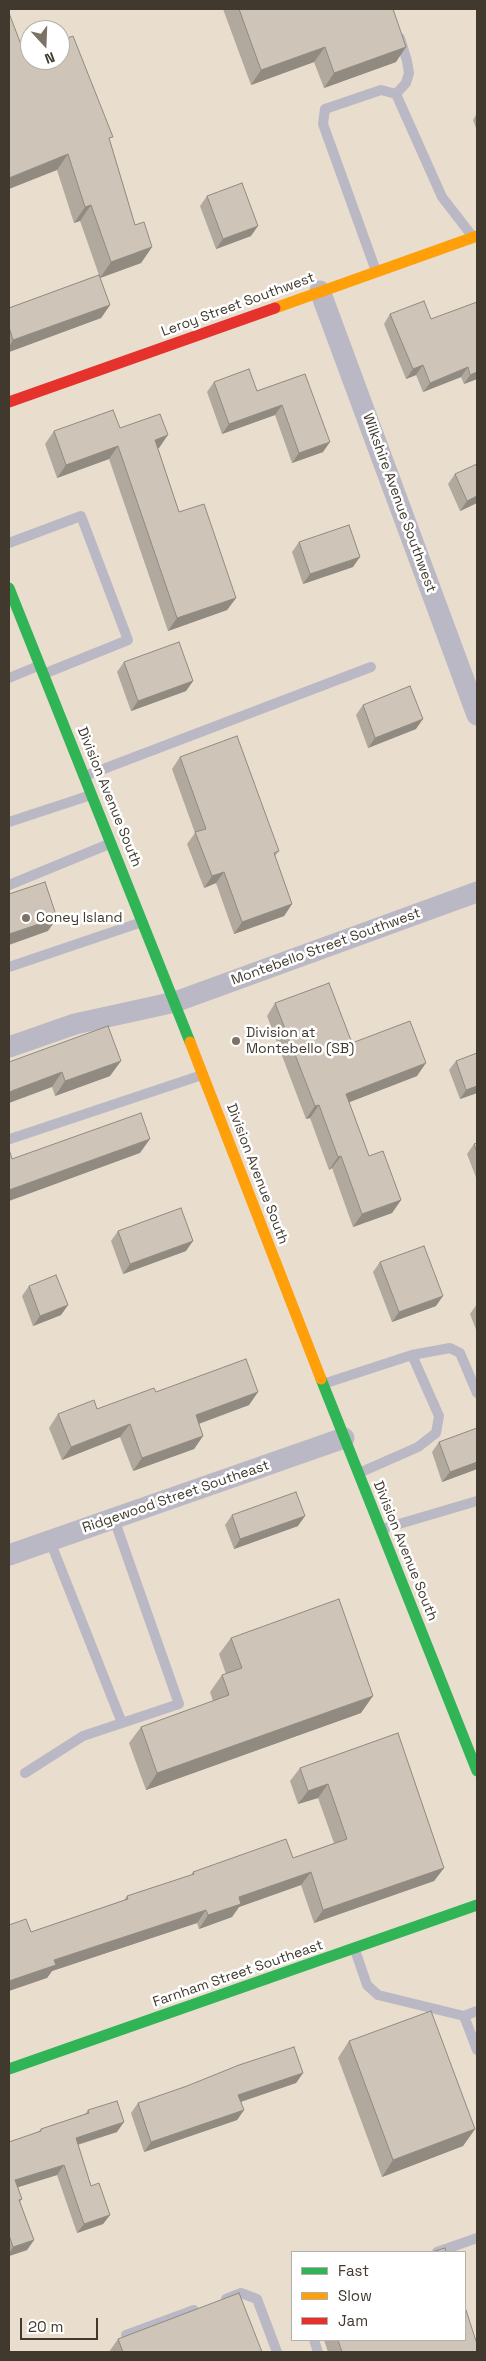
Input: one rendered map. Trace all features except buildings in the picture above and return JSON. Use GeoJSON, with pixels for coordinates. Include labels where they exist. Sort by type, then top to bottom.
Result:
{"type":"FeatureCollection","features":[{"type":"Feature","properties":{"kind":"main road","name":"Leroy Street Southwest"},"geometry":{"type":"LineString","coordinates":[[9,402],[475,237]]}},
{"type":"Feature","properties":{"kind":"main road","name":"Division Avenue South"},"geometry":{"type":"LineString","coordinates":[[9,588],[175,1002],[322,1384],[477,1771]]}},
{"type":"Feature","properties":{"kind":"main road","name":"Farnham Street Southeast"},"geometry":{"type":"LineString","coordinates":[[9,2069],[477,1906]]}},
{"type":"Feature","properties":{"kind":"street","name":"Wilkshire Avenue Southwest"},"geometry":{"type":"LineString","coordinates":[[320,291],[477,715]]}},
{"type":"Feature","properties":{"kind":"street","name":"Montebello Street Southwest"},"geometry":{"type":"LineString","coordinates":[[9,1048],[75,1024],[175,1002],[477,892]]}},
{"type":"Feature","properties":{"kind":"street","name":"Ridgewood Street Southeast"},"geometry":{"type":"LineString","coordinates":[[9,1555],[344,1438]]}},
{"type":"Feature","properties":{"kind":"lane"},"geometry":{"type":"LineString","coordinates":[[396,26],[408,61],[409,73],[406,83],[396,94]]}},
{"type":"Feature","properties":{"kind":"lane"},"geometry":{"type":"LineString","coordinates":[[376,272],[322,121],[325,109],[381,90],[396,94]]}},
{"type":"Feature","properties":{"kind":"lane"},"geometry":{"type":"LineString","coordinates":[[396,94],[442,196],[475,237]]}},
{"type":"Feature","properties":{"kind":"lane"},"geometry":{"type":"LineString","coordinates":[[9,543],[81,516],[128,640],[9,678]]}},
{"type":"Feature","properties":{"kind":"lane"},"geometry":{"type":"LineString","coordinates":[[84,776],[371,667]]}},
{"type":"Feature","properties":{"kind":"lane"},"geometry":{"type":"LineString","coordinates":[[9,822],[92,795]]}},
{"type":"Feature","properties":{"kind":"lane"},"geometry":{"type":"LineString","coordinates":[[9,886],[111,843]]}},
{"type":"Feature","properties":{"kind":"lane"},"geometry":{"type":"LineString","coordinates":[[9,967],[142,922]]}},
{"type":"Feature","properties":{"kind":"lane"},"geometry":{"type":"LineString","coordinates":[[10,1139],[203,1074]]}},
{"type":"Feature","properties":{"kind":"lane"},"geometry":{"type":"LineString","coordinates":[[322,1384],[412,1355],[450,1348],[460,1353],[477,1393]]}},
{"type":"Feature","properties":{"kind":"lane"},"geometry":{"type":"LineString","coordinates":[[358,1473],[418,1447],[436,1433],[439,1416],[412,1355]]}},
{"type":"Feature","properties":{"kind":"lane"},"geometry":{"type":"LineString","coordinates":[[380,1530],[477,1501]]}},
{"type":"Feature","properties":{"kind":"lane"},"geometry":{"type":"LineString","coordinates":[[26,1773],[83,1736],[179,1704],[114,1519]]}},
{"type":"Feature","properties":{"kind":"lane"},"geometry":{"type":"LineString","coordinates":[[50,1541],[122,1723]]}},
{"type":"Feature","properties":{"kind":"lane"},"geometry":{"type":"LineString","coordinates":[[355,1950],[367,1985],[378,1995],[464,2016],[477,2011]]}},
{"type":"Feature","properties":{"kind":"lane"},"geometry":{"type":"LineString","coordinates":[[464,2016],[477,2050]]}},
{"type":"Feature","properties":{"kind":"lane"},"geometry":{"type":"LineString","coordinates":[[440,2251],[477,2238]]}},
{"type":"Feature","properties":{"kind":"lane"},"geometry":{"type":"LineString","coordinates":[[126,2334],[241,2293],[257,2298],[277,2352]]}},
{"type":"Feature","properties":{"kind":"traffic: fast"},"geometry":{"type":"LineString","coordinates":[[9,588],[190,1042]]}},
{"type":"Feature","properties":{"kind":"traffic: fast"},"geometry":{"type":"LineString","coordinates":[[321,1379],[477,1771]]}},
{"type":"Feature","properties":{"kind":"traffic: fast"},"geometry":{"type":"LineString","coordinates":[[9,2069],[477,1905]]}},
{"type":"Feature","properties":{"kind":"traffic: slow"},"geometry":{"type":"LineString","coordinates":[[275,308],[477,236]]}},
{"type":"Feature","properties":{"kind":"traffic: slow"},"geometry":{"type":"LineString","coordinates":[[190,1042],[321,1379]]}},
{"type":"Feature","properties":{"kind":"traffic: jam"},"geometry":{"type":"LineString","coordinates":[[9,402],[275,308]]}},
{"type":"Feature","properties":{"kind":"place","name":"Coney Island"},"geometry":{"type":"Point","coordinates":[26,918]}},
{"type":"Feature","properties":{"kind":"place","name":"Division at Montebello (SB)"},"geometry":{"type":"Point","coordinates":[236,1041]}}]}
